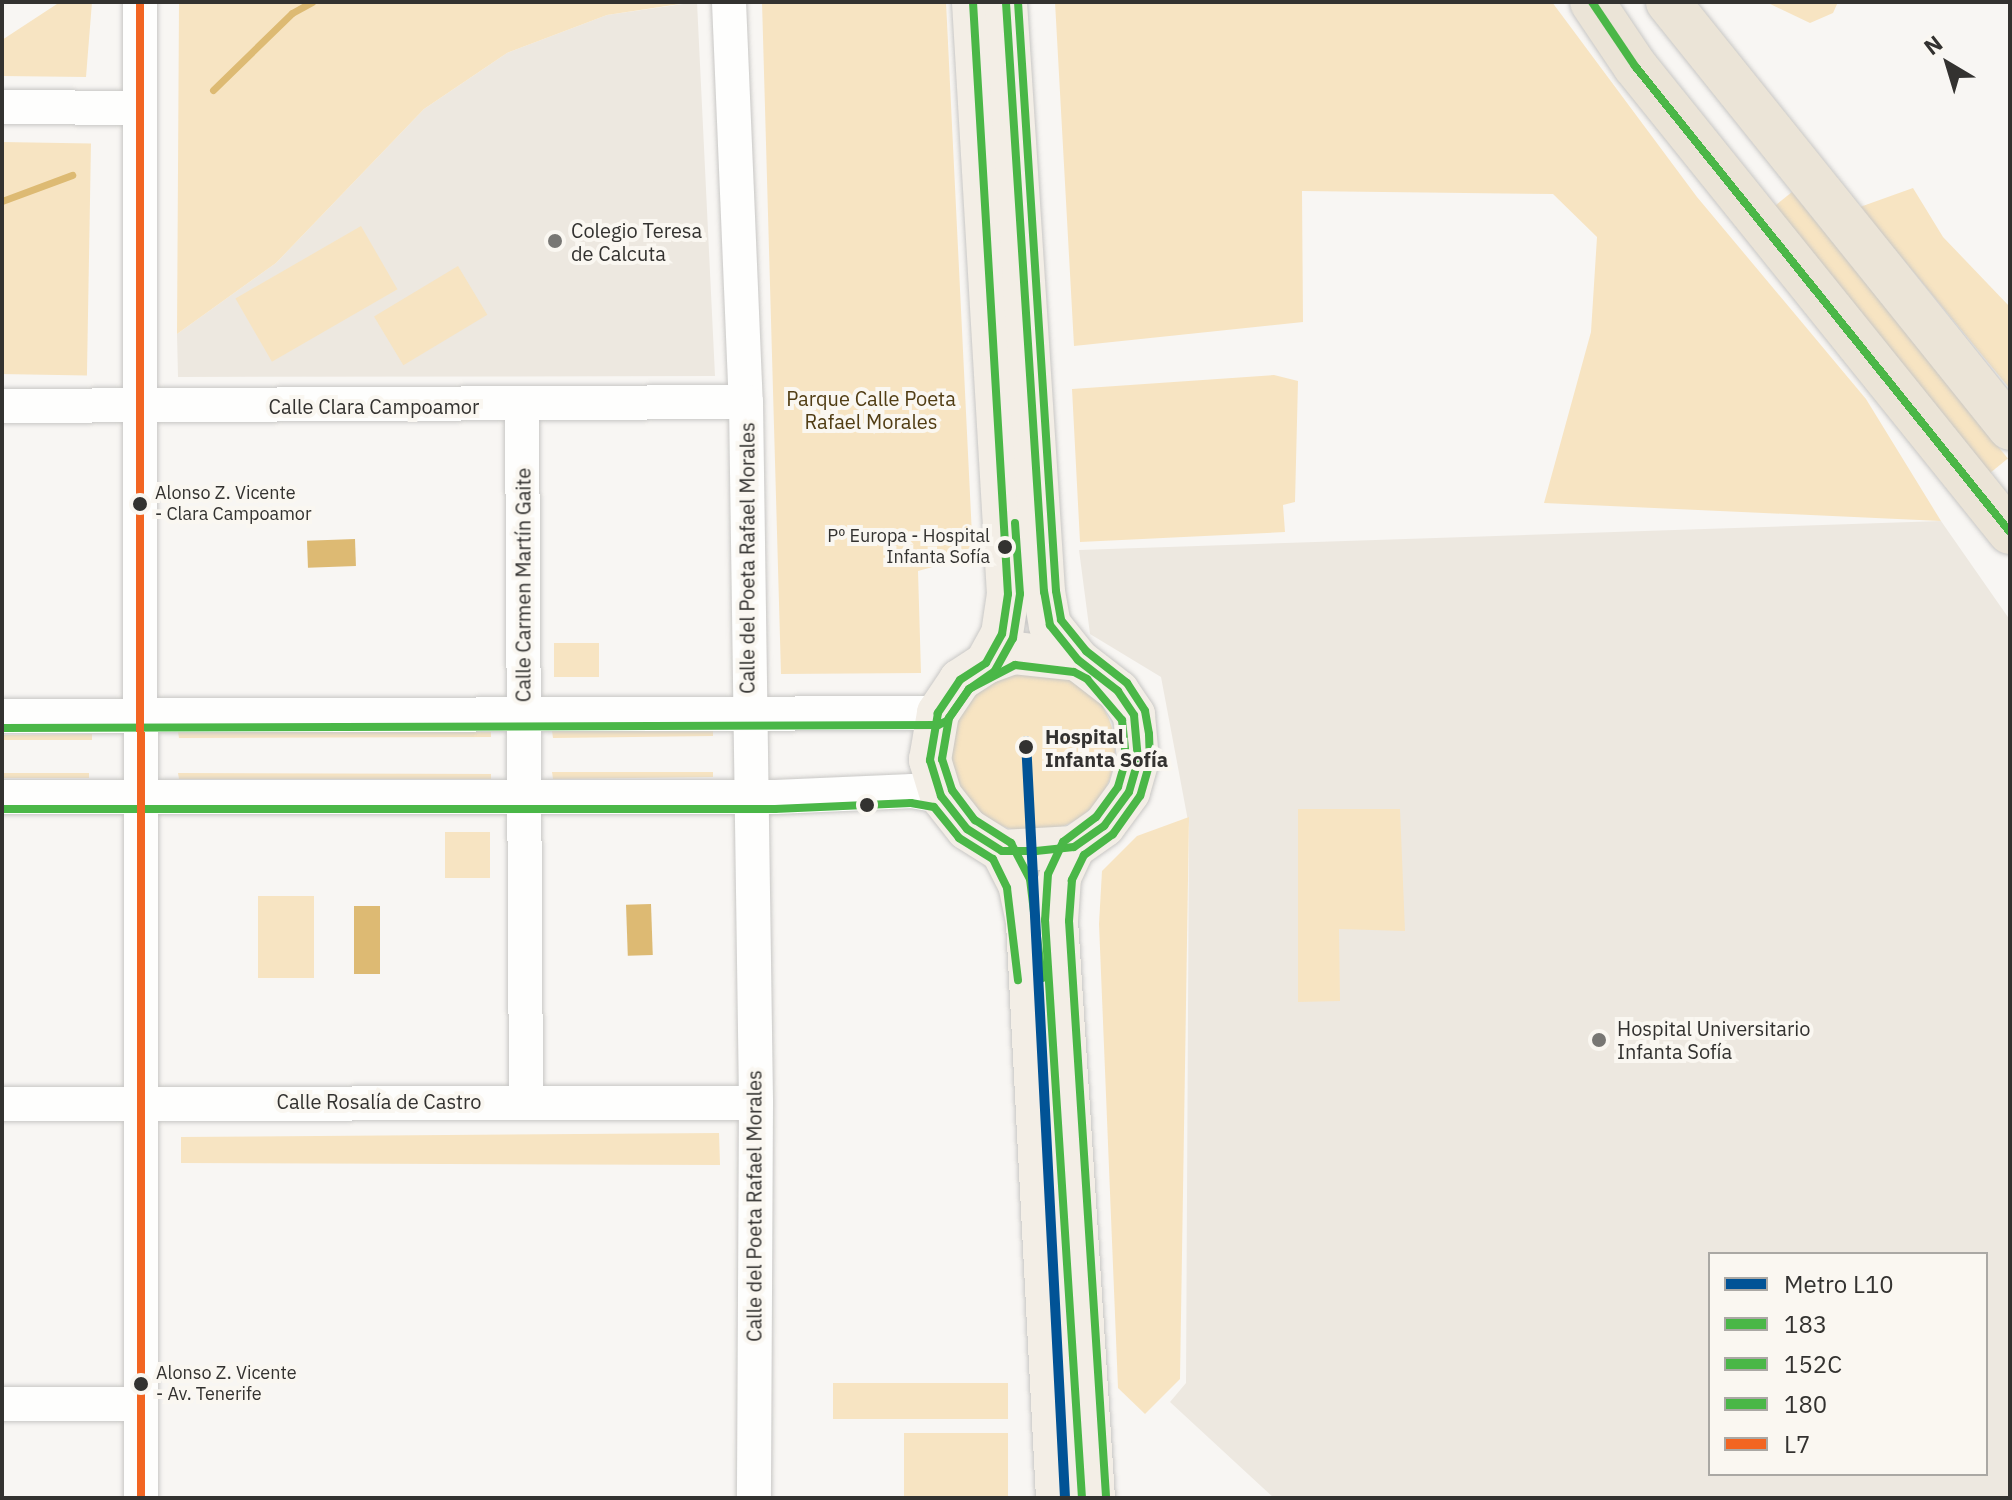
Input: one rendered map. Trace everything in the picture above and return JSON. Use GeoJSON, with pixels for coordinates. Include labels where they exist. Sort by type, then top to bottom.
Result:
{"type":"FeatureCollection","features":[{"type":"Feature","properties":{"kind":"highway"},"geometry":{"type":"LineString","coordinates":[[1592,2],[1645,78],[2010,532]]}},
{"type":"Feature","properties":{"kind":"highway"},"geometry":{"type":"LineString","coordinates":[[1668,2],[2010,428]]}},
{"type":"Feature","properties":{"kind":"main road"},"geometry":{"type":"LineString","coordinates":[[973,2],[1008,594],[1002,634],[986,663]]}},
{"type":"Feature","properties":{"kind":"main road"},"geometry":{"type":"LineString","coordinates":[[1006,2],[1044,592],[1050,625],[1078,660],[1118,691],[1134,715],[1138,760],[1129,792],[1104,826],[1074,847],[1060,877],[1057,921],[1094,1498]]}},
{"type":"Feature","properties":{"kind":"main road"},"geometry":{"type":"LineString","coordinates":[[1057,1498],[1027,922],[1019,884],[1002,851],[967,829],[941,796],[930,760],[938,713],[960,680],[986,663],[1027,653],[1078,660]]}},
{"type":"Feature","properties":{"kind":"main road"},"geometry":{"type":"LineString","coordinates":[[1002,851],[1074,847]]}},
{"type":"Feature","properties":{"kind":"street"},"geometry":{"type":"LineString","coordinates":[[140,2],[141,1498]]}},
{"type":"Feature","properties":{"kind":"street","name":"Calle del Poeta Rafael Morales"},"geometry":{"type":"LineString","coordinates":[[729,2],[746,402],[749,796],[756,1103],[754,1498]]}},
{"type":"Feature","properties":{"kind":"street"},"geometry":{"type":"LineString","coordinates":[[2,107],[140,108]]}},
{"type":"Feature","properties":{"kind":"street","name":"Calle Clara Campoamor"},"geometry":{"type":"LineString","coordinates":[[2,406],[746,402]]}},
{"type":"Feature","properties":{"kind":"street","name":"Calle Carmen Martín Gaite"},"geometry":{"type":"LineString","coordinates":[[522,405],[526,1101]]}},
{"type":"Feature","properties":{"kind":"street"},"geometry":{"type":"LineString","coordinates":[[2,716],[938,713]]}},
{"type":"Feature","properties":{"kind":"street"},"geometry":{"type":"LineString","coordinates":[[2,797],[749,796],[912,791],[941,796]]}},
{"type":"Feature","properties":{"kind":"street","name":"Calle Rosalía de Castro"},"geometry":{"type":"LineString","coordinates":[[2,1104],[756,1103]]}},
{"type":"Feature","properties":{"kind":"street"},"geometry":{"type":"LineString","coordinates":[[2,1404],[141,1404]]}},
{"type":"Feature","properties":{"kind":"shaded area"},"geometry":{"type":"Polygon","coordinates":[[[697,2],[715,376],[178,377],[177,334],[276,263],[424,109],[507,53],[607,15],[697,2]]]}},
{"type":"Feature","properties":{"kind":"shaded area","name":"Hospital Universitario Infanta Sofía"},"geometry":{"type":"Polygon","coordinates":[[[1941,521],[2010,620],[2010,1498],[1274,1498],[1170,1402],[1186,1383],[1189,826],[1161,677],[1090,634],[1079,550],[1941,521]]]}},
{"type":"Feature","properties":{"kind":"shaded area"},"geometry":{"type":"Polygon","coordinates":[[[355,539],[356,566],[308,568],[307,541],[355,539]]]}},
{"type":"Feature","properties":{"kind":"shaded area"},"geometry":{"type":"Polygon","coordinates":[[[651,904],[653,955],[628,956],[626,905],[651,904]]]}},
{"type":"Feature","properties":{"kind":"shaded area"},"geometry":{"type":"Polygon","coordinates":[[[354,906],[380,906],[380,974],[354,974],[354,906]]]}},
{"type":"Feature","properties":{"kind":"green space"},"geometry":{"type":"Polygon","coordinates":[[[60,2],[92,2],[86,77],[2,76],[2,40],[60,2]]]}},
{"type":"Feature","properties":{"kind":"green space"},"geometry":{"type":"Polygon","coordinates":[[[179,2],[693,2],[607,15],[507,53],[424,109],[276,263],[177,334],[179,2]]]}},
{"type":"Feature","properties":{"kind":"green space","name":"Parque Calle Poeta Rafael Morales"},"geometry":{"type":"Polygon","coordinates":[[[762,2],[946,2],[973,556],[918,571],[921,673],[781,674],[762,2]]]}},
{"type":"Feature","properties":{"kind":"green space"},"geometry":{"type":"Polygon","coordinates":[[[1055,2],[1552,2],[1697,197],[1866,399],[1941,521],[1544,503],[1591,332],[1597,237],[1553,194],[1302,191],[1303,322],[1074,346],[1055,2]]]}},
{"type":"Feature","properties":{"kind":"green space"},"geometry":{"type":"Polygon","coordinates":[[[1766,2],[1838,2],[1833,13],[1810,23],[1766,2]]]}},
{"type":"Feature","properties":{"kind":"green space"},"geometry":{"type":"Polygon","coordinates":[[[2,142],[91,144],[87,376],[2,374],[2,142]]]}},
{"type":"Feature","properties":{"kind":"green space"},"geometry":{"type":"Polygon","coordinates":[[[1913,188],[1943,237],[2010,307],[2010,389],[1860,207],[1913,188]]]}},
{"type":"Feature","properties":{"kind":"green space"},"geometry":{"type":"Polygon","coordinates":[[[1792,192],[2008,459],[1985,477],[1769,211],[1792,192]]]}},
{"type":"Feature","properties":{"kind":"green space"},"geometry":{"type":"Polygon","coordinates":[[[361,226],[398,289],[272,362],[235,298],[361,226]]]}},
{"type":"Feature","properties":{"kind":"green space"},"geometry":{"type":"Polygon","coordinates":[[[458,266],[487,315],[403,365],[374,316],[458,266]]]}},
{"type":"Feature","properties":{"kind":"green space"},"geometry":{"type":"Polygon","coordinates":[[[1274,375],[1298,381],[1295,502],[1283,505],[1285,532],[1080,542],[1072,389],[1274,375]]]}},
{"type":"Feature","properties":{"kind":"green space"},"geometry":{"type":"Polygon","coordinates":[[[554,643],[599,643],[599,677],[554,677],[554,643]]]}},
{"type":"Feature","properties":{"kind":"green space"},"geometry":{"type":"Polygon","coordinates":[[[1033,668],[1064,675],[1091,692],[1108,719],[1115,750],[1108,781],[1091,808],[1064,825],[1033,832],[1002,825],[975,808],[958,781],[951,750],[958,719],[975,692],[1002,675],[1033,668]]]}},
{"type":"Feature","properties":{"kind":"green space"},"geometry":{"type":"Polygon","coordinates":[[[552,731],[713,731],[713,736],[553,738],[552,731]]]}},
{"type":"Feature","properties":{"kind":"green space"},"geometry":{"type":"Polygon","coordinates":[[[178,732],[491,732],[491,737],[179,738],[178,732]]]}},
{"type":"Feature","properties":{"kind":"green space"},"geometry":{"type":"Polygon","coordinates":[[[92,734],[92,740],[2,740],[2,735],[92,734]]]}},
{"type":"Feature","properties":{"kind":"green space"},"geometry":{"type":"Polygon","coordinates":[[[552,772],[713,772],[713,777],[553,779],[552,772]]]}},
{"type":"Feature","properties":{"kind":"green space"},"geometry":{"type":"Polygon","coordinates":[[[2,773],[89,773],[89,778],[2,778],[2,773]]]}},
{"type":"Feature","properties":{"kind":"green space"},"geometry":{"type":"Polygon","coordinates":[[[178,773],[491,774],[491,779],[179,779],[178,773]]]}},
{"type":"Feature","properties":{"kind":"green space"},"geometry":{"type":"Polygon","coordinates":[[[1298,809],[1400,809],[1405,931],[1339,929],[1340,1001],[1298,1002],[1298,809]]]}},
{"type":"Feature","properties":{"kind":"green space"},"geometry":{"type":"Polygon","coordinates":[[[1189,817],[1180,1379],[1145,1414],[1118,1388],[1099,924],[1102,871],[1137,836],[1189,817]]]}},
{"type":"Feature","properties":{"kind":"green space"},"geometry":{"type":"Polygon","coordinates":[[[445,832],[490,832],[490,878],[445,878],[445,832]]]}},
{"type":"Feature","properties":{"kind":"green space"},"geometry":{"type":"Polygon","coordinates":[[[258,896],[314,896],[314,978],[258,978],[258,896]]]}},
{"type":"Feature","properties":{"kind":"green space"},"geometry":{"type":"Polygon","coordinates":[[[719,1133],[720,1165],[181,1163],[181,1137],[719,1133]]]}},
{"type":"Feature","properties":{"kind":"green space"},"geometry":{"type":"Polygon","coordinates":[[[833,1383],[1008,1383],[1008,1419],[833,1419],[833,1383]]]}},
{"type":"Feature","properties":{"kind":"green space"},"geometry":{"type":"Polygon","coordinates":[[[904,1433],[1008,1433],[1008,1498],[904,1498],[904,1433]]]}},
{"type":"Feature","properties":{"kind":"waterway"},"geometry":{"type":"LineString","coordinates":[[213,90],[292,13],[312,2]]}},
{"type":"Feature","properties":{"kind":"waterway"},"geometry":{"type":"LineString","coordinates":[[2,201],[72,175]]}},
{"type":"Feature","properties":{"kind":"metro line","name":"L10"},"geometry":{"type":"LineString","coordinates":[[1026,741],[1065,1498]]}},
{"type":"Feature","properties":{"kind":"transit line","name":"L7"},"geometry":{"type":"LineString","coordinates":[[140,2],[141,1498]]}},
{"type":"Feature","properties":{"kind":"transit line","name":"183"},"geometry":{"type":"LineString","coordinates":[[973,2],[1008,594],[1002,634],[986,663],[960,680],[938,713],[930,760],[941,796],[967,829],[1002,851],[1036,851],[1074,847],[1104,826],[1129,792],[1138,760],[1134,715],[1118,691],[1078,660],[1050,625],[1044,592],[1006,2]]}},
{"type":"Feature","properties":{"kind":"transit line","name":"180"},"geometry":{"type":"LineString","coordinates":[[1018,2],[1056,591],[1061,620],[1086,651],[1127,683],[1145,711],[1149,734],[1150,762],[1140,796],[1113,834],[1084,855],[1072,880],[1069,921],[1106,1497]]}},
{"type":"Feature","properties":{"kind":"transit line","name":"183"},"geometry":{"type":"LineString","coordinates":[[1592,2],[1635,66],[2010,532]]}},
{"type":"Feature","properties":{"kind":"transit line","name":"180"},"geometry":{"type":"LineString","coordinates":[[1015,523],[1020,594],[1013,638],[995,671],[969,689],[949,718],[942,759],[952,790],[975,820],[1011,843],[1030,879],[1042,978]]}},
{"type":"Feature","properties":{"kind":"transit line","name":"152C"},"geometry":{"type":"LineString","coordinates":[[2,728],[938,725],[947,721],[969,689],[1015,665],[1074,672],[1087,679],[1122,720],[1126,759],[1118,787],[1096,817],[1063,842],[1048,874],[1045,920],[1082,1498]]}},
{"type":"Feature","properties":{"kind":"transit line","name":"152C"},"geometry":{"type":"LineString","coordinates":[[2,809],[775,809],[911,803],[934,807],[959,838],[993,859],[1007,888],[1018,980]]}},
{"type":"Feature","properties":{"kind":"place","name":"Colegio Teresa de Calcuta"},"geometry":{"type":"Point","coordinates":[555,241]}},
{"type":"Feature","properties":{"kind":"place","name":"Alonso Z. Vicente - Clara Campoamor"},"geometry":{"type":"Point","coordinates":[140,504]}},
{"type":"Feature","properties":{"kind":"place","name":"Pº Europa - Hospital Infanta Sofía"},"geometry":{"type":"Point","coordinates":[1005,547]}},
{"type":"Feature","properties":{"kind":"place","name":"Hospital Infanta Sofía"},"geometry":{"type":"Point","coordinates":[1026,747]}},
{"type":"Feature","properties":{"kind":"place","name":"Hospital Universitario Infanta Sofía"},"geometry":{"type":"Point","coordinates":[1599,1040]}},
{"type":"Feature","properties":{"kind":"place","name":"Alonso Z. Vicente - Av. Tenerife"},"geometry":{"type":"Point","coordinates":[141,1384]}}]}
